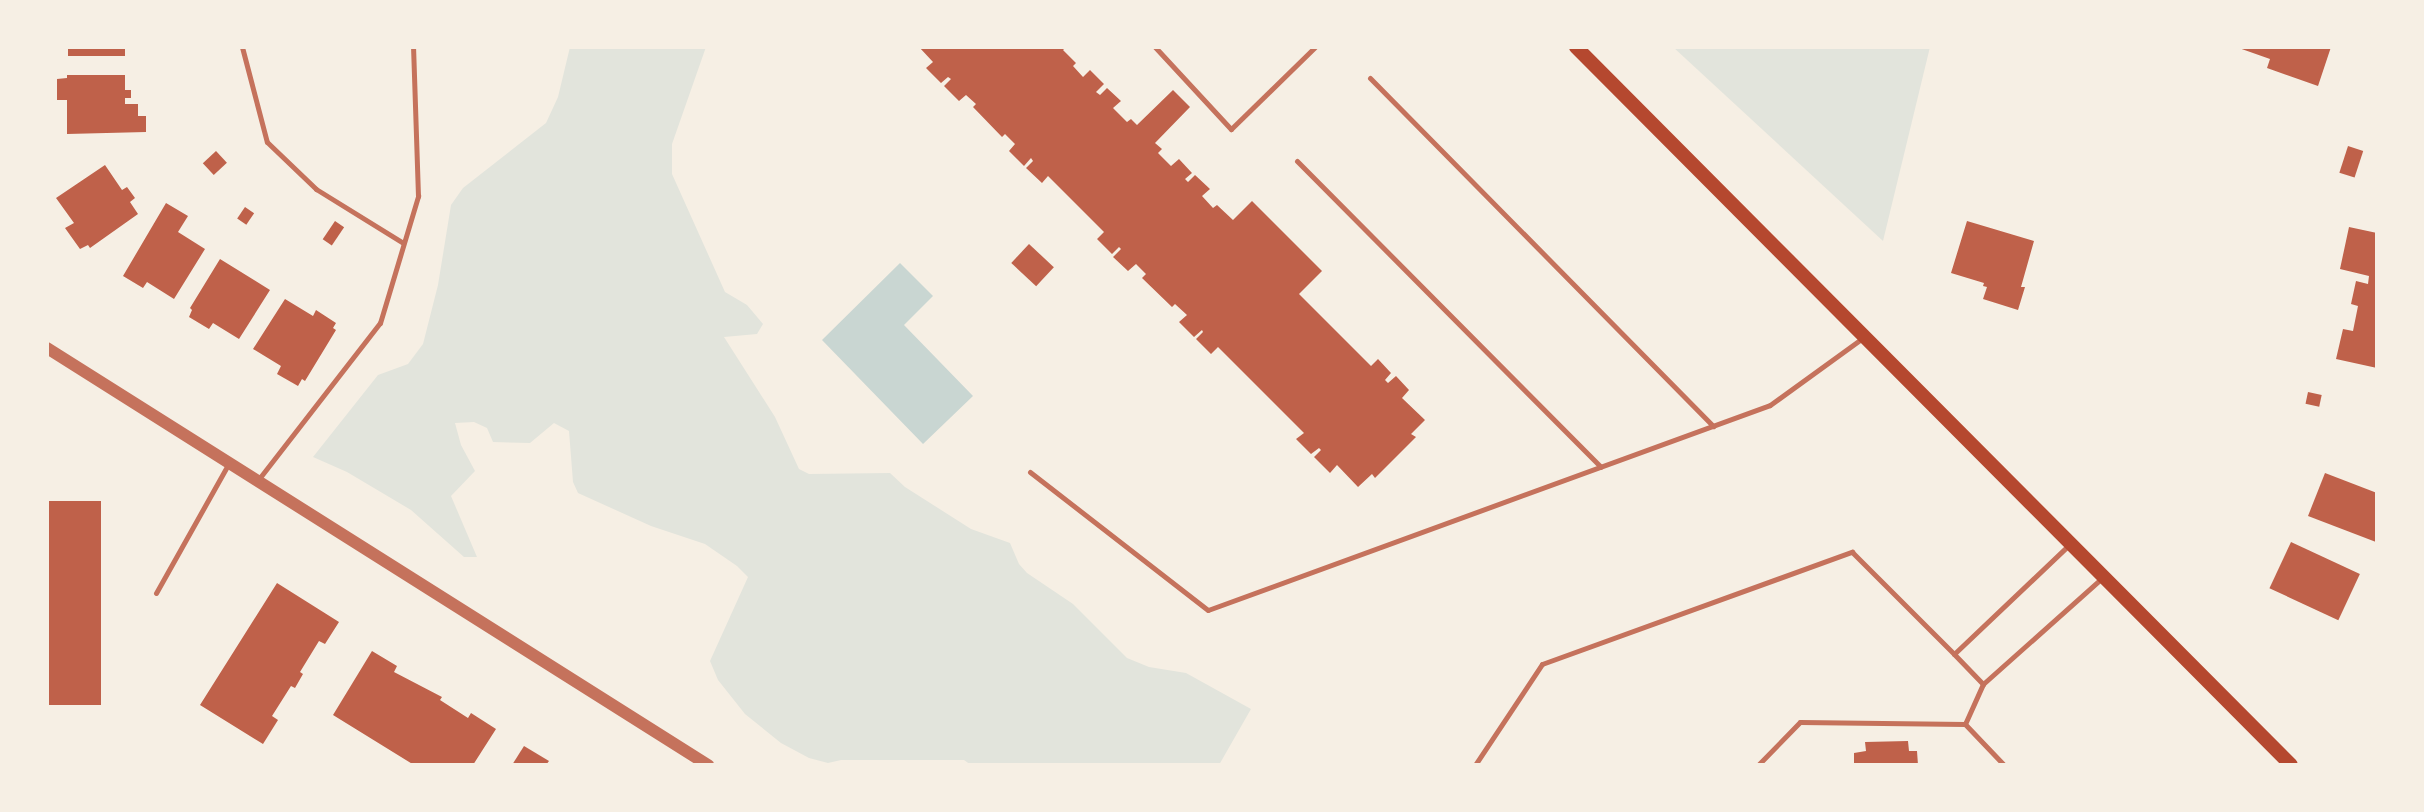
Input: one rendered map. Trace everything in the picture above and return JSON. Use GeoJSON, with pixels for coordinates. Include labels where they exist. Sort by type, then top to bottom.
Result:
{"type":"FeatureCollection","features":[{"type":"Feature","properties":{"kind":"main road"},"geometry":{"type":"LineString","coordinates":[[1576,47],[2291,765]]}},
{"type":"Feature","properties":{"kind":"street"},"geometry":{"type":"LineString","coordinates":[[47,348],[708,765]]}},
{"type":"Feature","properties":{"kind":"lane"},"geometry":{"type":"LineString","coordinates":[[242,47],[267,142],[316,189],[404,243]]}},
{"type":"Feature","properties":{"kind":"lane"},"geometry":{"type":"LineString","coordinates":[[258,481],[380,323],[418,196],[413,47]]}},
{"type":"Feature","properties":{"kind":"lane"},"geometry":{"type":"LineString","coordinates":[[1155,47],[1231,129],[1315,47]]}},
{"type":"Feature","properties":{"kind":"lane"},"geometry":{"type":"LineString","coordinates":[[1370,78],[1713,426]]}},
{"type":"Feature","properties":{"kind":"lane"},"geometry":{"type":"LineString","coordinates":[[1297,161],[1601,467]]}},
{"type":"Feature","properties":{"kind":"lane"},"geometry":{"type":"LineString","coordinates":[[1030,472],[1208,610],[1770,405],[1864,337]]}},
{"type":"Feature","properties":{"kind":"lane"},"geometry":{"type":"LineString","coordinates":[[156,593],[229,463]]}},
{"type":"Feature","properties":{"kind":"lane"},"geometry":{"type":"LineString","coordinates":[[1954,654],[2071,544]]}},
{"type":"Feature","properties":{"kind":"lane"},"geometry":{"type":"LineString","coordinates":[[1475,765],[1542,664],[1852,552],[1983,684]]}},
{"type":"Feature","properties":{"kind":"lane"},"geometry":{"type":"LineString","coordinates":[[1965,724],[1983,684],[2104,577]]}},
{"type":"Feature","properties":{"kind":"lane"},"geometry":{"type":"LineString","coordinates":[[1758,765],[1800,722],[1965,724],[2004,765]]}},
{"type":"Feature","properties":{"kind":"shaded area"},"geometry":{"type":"Polygon","coordinates":[[[570,47],[706,47],[672,144],[672,174],[725,292],[747,305],[763,324],[757,334],[724,337],[775,417],[799,469],[809,474],[890,473],[905,487],[971,529],[1010,543],[1019,564],[1027,573],[1073,604],[1127,658],[1149,667],[1186,673],[1251,709],[1219,765],[971,765],[964,760],[841,760],[828,763],[809,758],[781,743],[745,714],[718,680],[710,661],[748,577],[705,544],[651,526],[578,493],[573,482],[569,431],[554,423],[530,443],[493,442],[487,428],[474,422],[455,423],[461,445],[475,471],[451,496],[477,557],[464,557],[411,510],[347,472],[313,457],[378,375],[408,364],[423,344],[438,285],[451,205],[463,188],[546,123],[558,97],[570,47]]]}},
{"type":"Feature","properties":{"kind":"shaded area"},"geometry":{"type":"Polygon","coordinates":[[[1673,47],[1930,47],[1883,241],[1673,47]]]}},
{"type":"Feature","properties":{"kind":"shaded area"},"geometry":{"type":"Polygon","coordinates":[[[900,263],[933,296],[904,325],[973,396],[923,444],[822,340],[900,263]]]}},
{"type":"Feature","properties":{"kind":"building"},"geometry":{"type":"Polygon","coordinates":[[[68,47],[125,47],[125,56],[68,56],[68,47]]]}},
{"type":"Feature","properties":{"kind":"building"},"geometry":{"type":"Polygon","coordinates":[[[919,47],[1066,47],[1063,50],[1076,63],[1073,66],[1083,77],[1090,70],[1104,84],[1096,92],[1100,95],[1107,88],[1121,101],[1113,108],[1127,122],[1131,119],[1137,125],[1173,90],[1190,107],[1155,143],[1162,149],[1158,153],[1171,166],[1179,159],[1192,173],[1185,179],[1188,182],[1195,175],[1210,189],[1202,196],[1213,208],[1217,205],[1233,220],[1252,201],[1322,271],[1299,294],[1371,366],[1378,359],[1391,373],[1385,380],[1388,383],[1396,376],[1409,390],[1402,398],[1425,420],[1411,434],[1416,437],[1375,478],[1372,474],[1358,487],[1337,465],[1330,473],[1314,457],[1321,450],[1319,448],[1311,454],[1296,439],[1304,433],[1218,347],[1211,354],[1196,339],[1202,330],[1194,337],[1179,322],[1187,315],[1175,304],[1172,307],[1142,278],[1146,274],[1136,264],[1128,271],[1113,257],[1121,249],[1119,247],[1112,254],[1097,239],[1104,232],[1048,176],[1042,183],[1026,168],[1033,161],[1031,158],[1024,166],[1009,151],[1015,144],[1005,134],[1002,137],[973,107],[976,104],[966,95],[959,101],[944,86],[951,79],[948,77],[941,83],[926,68],[933,62],[919,47]]]}},
{"type":"Feature","properties":{"kind":"building"},"geometry":{"type":"Polygon","coordinates":[[[2236,47],[2331,47],[2318,86],[2267,68],[2270,59],[2236,47]]]}},
{"type":"Feature","properties":{"kind":"building"},"geometry":{"type":"Polygon","coordinates":[[[67,75],[125,75],[125,90],[131,90],[131,98],[125,98],[125,104],[138,104],[138,116],[146,116],[146,132],[67,134],[67,100],[57,100],[57,79],[67,78],[67,75]]]}},
{"type":"Feature","properties":{"kind":"building"},"geometry":{"type":"Polygon","coordinates":[[[2348,146],[2363,151],[2355,178],[2339,173],[2348,146]]]}},
{"type":"Feature","properties":{"kind":"building"},"geometry":{"type":"Polygon","coordinates":[[[216,151],[227,163],[214,175],[203,163],[216,151]]]}},
{"type":"Feature","properties":{"kind":"building"},"geometry":{"type":"Polygon","coordinates":[[[105,165],[122,190],[127,187],[135,198],[130,202],[138,214],[90,248],[88,245],[80,249],[65,228],[74,223],[56,198],[105,165]]]}},
{"type":"Feature","properties":{"kind":"building"},"geometry":{"type":"Polygon","coordinates":[[[166,203],[188,216],[178,232],[205,249],[174,299],[147,282],[143,288],[123,276],[166,203]]]}},
{"type":"Feature","properties":{"kind":"building"},"geometry":{"type":"Polygon","coordinates":[[[245,207],[254,213],[246,225],[237,219],[245,207]]]}},
{"type":"Feature","properties":{"kind":"building"},"geometry":{"type":"Polygon","coordinates":[[[335,221],[344,227],[332,245],[323,239],[335,221]]]}},
{"type":"Feature","properties":{"kind":"building"},"geometry":{"type":"Polygon","coordinates":[[[1967,221],[2034,241],[2021,287],[2025,287],[2018,310],[1983,299],[1987,287],[1983,286],[1984,283],[1951,273],[1967,221]]]}},
{"type":"Feature","properties":{"kind":"building"},"geometry":{"type":"Polygon","coordinates":[[[2349,227],[2377,233],[2377,368],[2336,359],[2343,329],[2353,331],[2358,306],[2351,304],[2356,281],[2368,284],[2369,276],[2340,269],[2349,227]]]}},
{"type":"Feature","properties":{"kind":"building"},"geometry":{"type":"Polygon","coordinates":[[[1029,244],[1054,267],[1036,286],[1011,263],[1029,244]]]}},
{"type":"Feature","properties":{"kind":"building"},"geometry":{"type":"Polygon","coordinates":[[[220,259],[270,290],[239,339],[213,323],[209,329],[189,317],[192,310],[190,308],[220,259]]]}},
{"type":"Feature","properties":{"kind":"building"},"geometry":{"type":"Polygon","coordinates":[[[285,299],[313,316],[316,310],[336,323],[333,328],[336,330],[305,381],[302,379],[298,386],[277,374],[281,366],[253,349],[285,299]]]}},
{"type":"Feature","properties":{"kind":"building"},"geometry":{"type":"Polygon","coordinates":[[[2308,392],[2322,395],[2319,407],[2306,404],[2308,392]]]}},
{"type":"Feature","properties":{"kind":"building"},"geometry":{"type":"Polygon","coordinates":[[[2325,473],[2377,493],[2376,542],[2308,516],[2325,473]]]}},
{"type":"Feature","properties":{"kind":"building"},"geometry":{"type":"Polygon","coordinates":[[[47,501],[101,501],[101,705],[47,705],[47,501]]]}},
{"type":"Feature","properties":{"kind":"building"},"geometry":{"type":"Polygon","coordinates":[[[2291,542],[2360,574],[2338,620],[2269,588],[2291,542]]]}},
{"type":"Feature","properties":{"kind":"building"},"geometry":{"type":"Polygon","coordinates":[[[277,583],[339,622],[325,644],[319,641],[300,672],[303,674],[295,688],[291,686],[272,716],[278,720],[263,744],[200,705],[277,583]]]}},
{"type":"Feature","properties":{"kind":"building"},"geometry":{"type":"Polygon","coordinates":[[[372,651],[397,666],[394,672],[442,697],[440,700],[468,718],[471,713],[496,729],[473,765],[414,765],[333,715],[372,651]]]}},
{"type":"Feature","properties":{"kind":"building"},"geometry":{"type":"Polygon","coordinates":[[[1908,741],[1909,751],[1917,751],[1918,765],[1854,765],[1854,753],[1866,751],[1865,742],[1908,741]]]}},
{"type":"Feature","properties":{"kind":"building"},"geometry":{"type":"Polygon","coordinates":[[[524,746],[549,761],[546,765],[512,765],[524,746]]]}}]}
